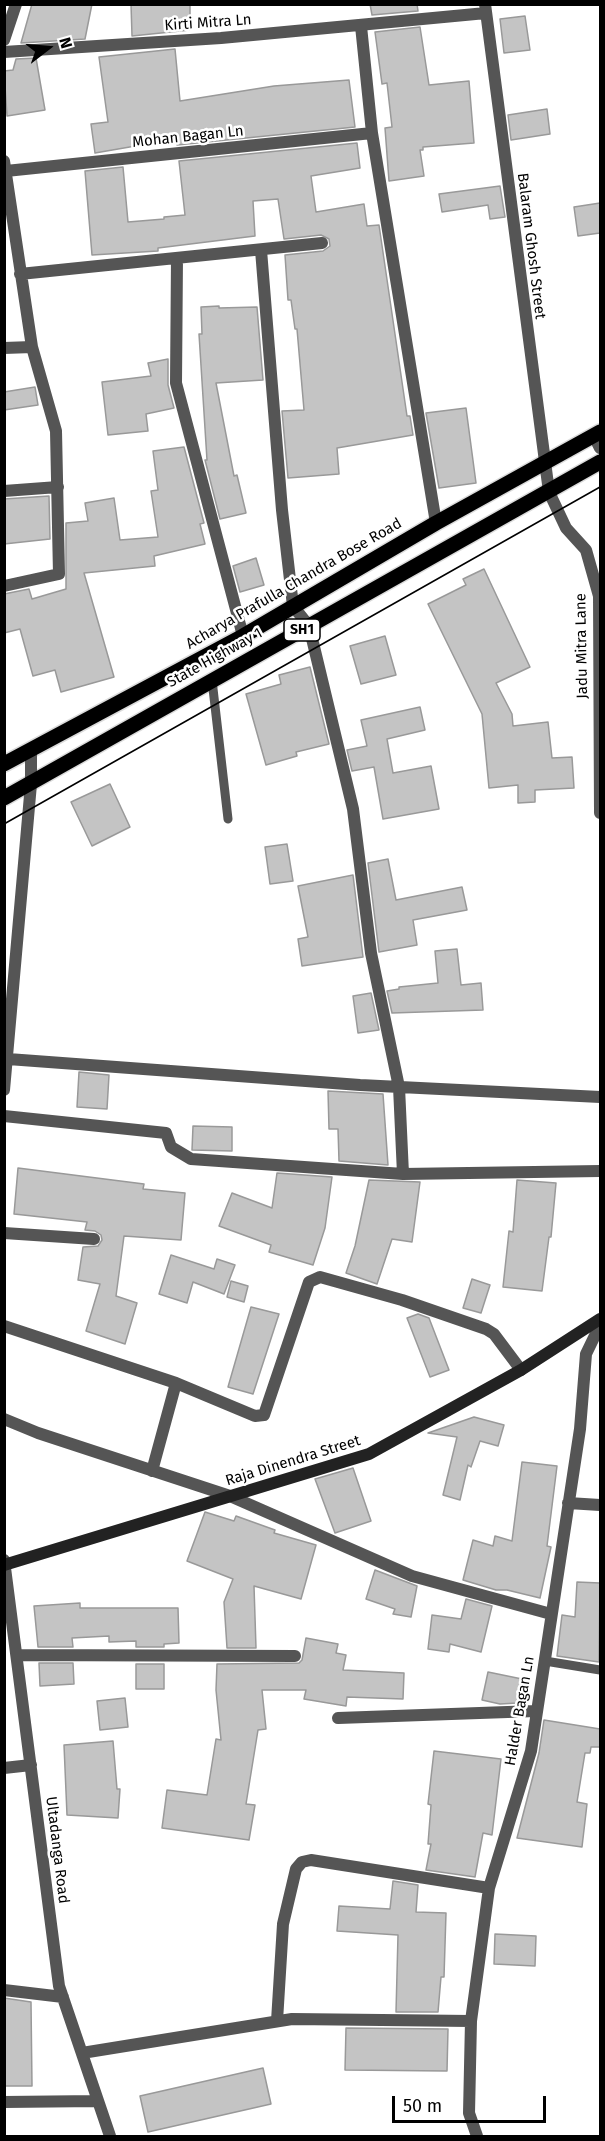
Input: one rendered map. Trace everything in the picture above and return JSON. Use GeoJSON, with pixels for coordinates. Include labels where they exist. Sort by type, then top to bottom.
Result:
{"type":"FeatureCollection","features":[{"type":"Feature","properties":{"kind":"main road","name":"Acharya Prafulla Chandra Bose Road"},"geometry":{"type":"LineString","coordinates":[[4,764],[243,636],[436,523],[598,439]]}},
{"type":"Feature","properties":{"kind":"main road","name":"State Highway 1"},"geometry":{"type":"LineString","coordinates":[[4,798],[600,462]]}},
{"type":"Feature","properties":{"kind":"main road","name":"Raja Dinendra Street"},"geometry":{"type":"LineString","coordinates":[[5,1565],[369,1454],[521,1370],[600,1319]]}},
{"type":"Feature","properties":{"kind":"street"},"geometry":{"type":"LineString","coordinates":[[4,40],[16,4]]}},
{"type":"Feature","properties":{"kind":"street","name":"Kirti Mitra Ln"},"geometry":{"type":"LineString","coordinates":[[4,52],[362,26],[485,9]]}},
{"type":"Feature","properties":{"kind":"street","name":"Balaram Ghosh Street"},"geometry":{"type":"LineString","coordinates":[[485,9],[549,492]]}},
{"type":"Feature","properties":{"kind":"street"},"geometry":{"type":"LineString","coordinates":[[362,26],[372,133],[436,523]]}},
{"type":"Feature","properties":{"kind":"street","name":"Mohan Bagan Ln"},"geometry":{"type":"LineString","coordinates":[[4,586],[59,574],[56,530],[58,487],[56,431],[32,347],[8,214],[5,166],[372,133]]}},
{"type":"Feature","properties":{"kind":"street"},"geometry":{"type":"LineString","coordinates":[[20,274],[322,243]]}},
{"type":"Feature","properties":{"kind":"street"},"geometry":{"type":"LineString","coordinates":[[261,250],[282,510],[293,606],[309,626],[353,809],[372,953],[399,1087],[403,1174]]}},
{"type":"Feature","properties":{"kind":"street"},"geometry":{"type":"LineString","coordinates":[[177,258],[176,382],[243,636]]}},
{"type":"Feature","properties":{"kind":"street"},"geometry":{"type":"LineString","coordinates":[[4,348],[32,347]]}},
{"type":"Feature","properties":{"kind":"street"},"geometry":{"type":"LineString","coordinates":[[4,491],[58,487]]}},
{"type":"Feature","properties":{"kind":"street","name":"Jadu Mitra Lane"},"geometry":{"type":"LineString","coordinates":[[549,492],[566,528],[586,550],[599,596],[600,813]]}},
{"type":"Feature","properties":{"kind":"street"},"geometry":{"type":"LineString","coordinates":[[4,1090],[32,784],[31,749]]}},
{"type":"Feature","properties":{"kind":"street"},"geometry":{"type":"LineString","coordinates":[[8,1059],[399,1087],[600,1097]]}},
{"type":"Feature","properties":{"kind":"street"},"geometry":{"type":"LineString","coordinates":[[4,1116],[166,1133],[171,1147],[191,1159],[403,1174],[600,1171]]}},
{"type":"Feature","properties":{"kind":"street"},"geometry":{"type":"LineString","coordinates":[[4,1233],[94,1239]]}},
{"type":"Feature","properties":{"kind":"street"},"geometry":{"type":"LineString","coordinates":[[4,1326],[176,1383],[255,1416],[264,1414],[309,1282],[320,1277],[402,1300],[486,1329],[494,1334],[521,1370]]}},
{"type":"Feature","properties":{"kind":"street","name":"Halder Bagan Ln"},"geometry":{"type":"LineString","coordinates":[[477,2136],[469,2114],[471,2021],[489,1888],[531,1752],[580,1429],[586,1354],[600,1325]]}},
{"type":"Feature","properties":{"kind":"street"},"geometry":{"type":"LineString","coordinates":[[152,1471],[176,1383]]}},
{"type":"Feature","properties":{"kind":"street"},"geometry":{"type":"LineString","coordinates":[[4,1419],[38,1433],[230,1497],[412,1576],[551,1614]]}},
{"type":"Feature","properties":{"kind":"street"},"geometry":{"type":"LineString","coordinates":[[568,1503],[600,1505]]}},
{"type":"Feature","properties":{"kind":"street","name":"Ultadanga Road"},"geometry":{"type":"LineString","coordinates":[[4,1560],[59,1986],[110,2136]]}},
{"type":"Feature","properties":{"kind":"street"},"geometry":{"type":"LineString","coordinates":[[16,1655],[295,1656]]}},
{"type":"Feature","properties":{"kind":"street"},"geometry":{"type":"LineString","coordinates":[[338,1718],[536,1712]]}},
{"type":"Feature","properties":{"kind":"street"},"geometry":{"type":"LineString","coordinates":[[4,1768],[31,1765]]}},
{"type":"Feature","properties":{"kind":"street"},"geometry":{"type":"LineString","coordinates":[[277,2021],[283,1924],[296,1869],[302,1862],[311,1860],[489,1888]]}},
{"type":"Feature","properties":{"kind":"street"},"geometry":{"type":"LineString","coordinates":[[4,1990],[63,1997]]}},
{"type":"Feature","properties":{"kind":"street"},"geometry":{"type":"LineString","coordinates":[[82,2053],[292,2019],[471,2021]]}},
{"type":"Feature","properties":{"kind":"street"},"geometry":{"type":"LineString","coordinates":[[4,2102],[98,2101]]}},
{"type":"Feature","properties":{"kind":"lane"},"geometry":{"type":"LineString","coordinates":[[212,680],[228,819]]}},
{"type":"Feature","properties":{"kind":"lane"},"geometry":{"type":"LineString","coordinates":[[545,1660],[600,1670]]}},
{"type":"Feature","properties":{"kind":"building"},"geometry":{"type":"Polygon","coordinates":[[[32,4],[92,4],[85,39],[21,43],[32,4]]]}},
{"type":"Feature","properties":{"kind":"building"},"geometry":{"type":"Polygon","coordinates":[[[131,4],[190,4],[190,30],[132,36],[131,4]]]}},
{"type":"Feature","properties":{"kind":"building"},"geometry":{"type":"Polygon","coordinates":[[[370,4],[417,4],[418,11],[372,15],[370,4]]]}},
{"type":"Feature","properties":{"kind":"building"},"geometry":{"type":"Polygon","coordinates":[[[525,16],[530,50],[504,53],[500,19],[525,16]]]}},
{"type":"Feature","properties":{"kind":"building"},"geometry":{"type":"Polygon","coordinates":[[[420,27],[429,85],[469,81],[474,143],[423,147],[423,150],[420,150],[424,176],[389,181],[385,128],[392,127],[387,83],[382,84],[375,32],[420,27]]]}},
{"type":"Feature","properties":{"kind":"building"},"geometry":{"type":"Polygon","coordinates":[[[175,49],[180,101],[274,86],[349,80],[355,127],[177,145],[176,139],[95,153],[91,124],[108,122],[99,57],[175,49]]]}},
{"type":"Feature","properties":{"kind":"building"},"geometry":{"type":"Polygon","coordinates":[[[36,58],[45,110],[7,116],[4,71],[13,70],[16,59],[36,58]]]}},
{"type":"Feature","properties":{"kind":"building"},"geometry":{"type":"Polygon","coordinates":[[[547,109],[550,134],[511,140],[508,115],[547,109]]]}},
{"type":"Feature","properties":{"kind":"building"},"geometry":{"type":"Polygon","coordinates":[[[357,143],[360,168],[311,176],[316,212],[364,204],[367,226],[379,225],[407,416],[410,416],[413,435],[337,448],[339,474],[288,478],[282,411],[304,410],[297,329],[295,329],[291,300],[288,300],[285,255],[323,251],[330,246],[329,239],[321,235],[284,239],[278,199],[253,201],[255,236],[158,248],[158,251],[92,255],[85,171],[123,167],[128,222],[164,219],[164,217],[185,215],[179,161],[357,143]]]}},
{"type":"Feature","properties":{"kind":"building"},"geometry":{"type":"Polygon","coordinates":[[[500,186],[505,217],[490,219],[488,205],[442,212],[439,194],[500,186]]]}},
{"type":"Feature","properties":{"kind":"building"},"geometry":{"type":"Polygon","coordinates":[[[600,203],[600,233],[578,236],[574,207],[600,203]]]}},
{"type":"Feature","properties":{"kind":"building"},"geometry":{"type":"Polygon","coordinates":[[[219,306],[219,308],[257,307],[263,380],[216,383],[234,476],[237,475],[246,513],[220,519],[205,460],[207,460],[199,334],[202,334],[201,307],[219,306]]]}},
{"type":"Feature","properties":{"kind":"building"},"geometry":{"type":"Polygon","coordinates":[[[168,359],[168,385],[174,408],[146,414],[148,431],[108,435],[102,382],[151,376],[148,363],[168,359]]]}},
{"type":"Feature","properties":{"kind":"building"},"geometry":{"type":"Polygon","coordinates":[[[35,387],[38,405],[4,410],[4,392],[35,387]]]}},
{"type":"Feature","properties":{"kind":"building"},"geometry":{"type":"Polygon","coordinates":[[[466,408],[476,483],[439,488],[426,413],[466,408]]]}},
{"type":"Feature","properties":{"kind":"building"},"geometry":{"type":"Polygon","coordinates":[[[184,447],[204,523],[200,524],[205,544],[154,556],[155,566],[84,573],[114,677],[61,692],[55,670],[33,676],[20,629],[4,633],[4,594],[29,589],[32,599],[66,589],[66,523],[88,521],[85,503],[114,498],[120,540],[158,537],[151,491],[158,490],[153,451],[184,447]]]}},
{"type":"Feature","properties":{"kind":"building"},"geometry":{"type":"Polygon","coordinates":[[[49,496],[50,539],[4,544],[4,499],[49,496]]]}},
{"type":"Feature","properties":{"kind":"building"},"geometry":{"type":"Polygon","coordinates":[[[256,558],[264,585],[240,592],[233,566],[256,558]]]}},
{"type":"Feature","properties":{"kind":"building"},"geometry":{"type":"Polygon","coordinates":[[[484,569],[530,667],[496,683],[512,714],[513,726],[548,722],[552,758],[572,757],[574,788],[535,790],[535,802],[518,803],[518,785],[489,788],[482,714],[428,604],[466,585],[463,579],[484,569]]]}},
{"type":"Feature","properties":{"kind":"building"},"geometry":{"type":"Polygon","coordinates":[[[385,636],[396,675],[361,684],[350,646],[385,636]]]}},
{"type":"Feature","properties":{"kind":"building"},"geometry":{"type":"Polygon","coordinates":[[[310,667],[329,744],[296,752],[297,756],[266,765],[246,694],[281,684],[279,675],[310,667]]]}},
{"type":"Feature","properties":{"kind":"building"},"geometry":{"type":"Polygon","coordinates":[[[420,707],[425,730],[387,739],[393,773],[431,766],[439,809],[383,819],[374,767],[352,771],[347,750],[367,746],[361,720],[420,707]]]}},
{"type":"Feature","properties":{"kind":"building"},"geometry":{"type":"Polygon","coordinates":[[[110,784],[130,827],[92,846],[71,802],[110,784]]]}},
{"type":"Feature","properties":{"kind":"building"},"geometry":{"type":"Polygon","coordinates":[[[287,844],[293,881],[270,884],[265,847],[287,844]]]}},
{"type":"Feature","properties":{"kind":"building"},"geometry":{"type":"Polygon","coordinates":[[[388,859],[396,900],[462,887],[467,910],[413,920],[417,945],[379,952],[368,863],[388,859]]]}},
{"type":"Feature","properties":{"kind":"building"},"geometry":{"type":"Polygon","coordinates":[[[353,875],[363,957],[302,966],[298,939],[308,937],[298,886],[353,875]]]}},
{"type":"Feature","properties":{"kind":"building"},"geometry":{"type":"Polygon","coordinates":[[[457,949],[461,985],[481,983],[483,1010],[392,1013],[387,991],[399,989],[399,987],[438,983],[435,951],[457,949]]]}},
{"type":"Feature","properties":{"kind":"building"},"geometry":{"type":"Polygon","coordinates":[[[371,993],[379,1030],[358,1033],[353,996],[371,993]]]}},
{"type":"Feature","properties":{"kind":"building"},"geometry":{"type":"Polygon","coordinates":[[[79,1072],[109,1075],[107,1109],[77,1107],[79,1072]]]}},
{"type":"Feature","properties":{"kind":"building"},"geometry":{"type":"Polygon","coordinates":[[[328,1091],[383,1094],[388,1165],[339,1161],[338,1129],[329,1129],[328,1091]]]}},
{"type":"Feature","properties":{"kind":"building"},"geometry":{"type":"Polygon","coordinates":[[[193,1126],[232,1127],[232,1151],[192,1150],[193,1126]]]}},
{"type":"Feature","properties":{"kind":"building"},"geometry":{"type":"Polygon","coordinates":[[[18,1168],[144,1184],[143,1189],[185,1193],[181,1240],[124,1236],[116,1296],[137,1303],[125,1344],[86,1331],[100,1284],[78,1280],[83,1247],[98,1246],[102,1240],[101,1235],[95,1231],[85,1230],[87,1222],[14,1214],[18,1168]]]}},
{"type":"Feature","properties":{"kind":"building"},"geometry":{"type":"Polygon","coordinates":[[[277,1173],[332,1177],[325,1228],[313,1265],[269,1252],[271,1245],[219,1226],[232,1193],[272,1208],[277,1173]]]}},
{"type":"Feature","properties":{"kind":"building"},"geometry":{"type":"Polygon","coordinates":[[[369,1180],[420,1182],[412,1242],[392,1239],[377,1284],[346,1273],[355,1246],[369,1180]]]}},
{"type":"Feature","properties":{"kind":"building"},"geometry":{"type":"Polygon","coordinates":[[[517,1180],[556,1183],[551,1237],[549,1237],[542,1291],[503,1287],[509,1231],[513,1232],[517,1180]]]}},
{"type":"Feature","properties":{"kind":"building"},"geometry":{"type":"Polygon","coordinates":[[[171,1255],[214,1269],[217,1259],[235,1265],[224,1294],[193,1282],[187,1303],[159,1294],[171,1255]]]}},
{"type":"Feature","properties":{"kind":"building"},"geometry":{"type":"Polygon","coordinates":[[[472,1279],[490,1285],[481,1313],[463,1308],[472,1279]]]}},
{"type":"Feature","properties":{"kind":"building"},"geometry":{"type":"Polygon","coordinates":[[[231,1281],[248,1286],[244,1302],[227,1297],[231,1281]]]}},
{"type":"Feature","properties":{"kind":"building"},"geometry":{"type":"Polygon","coordinates":[[[251,1307],[279,1314],[253,1394],[228,1387],[251,1307]]]}},
{"type":"Feature","properties":{"kind":"building"},"geometry":{"type":"Polygon","coordinates":[[[418,1314],[429,1318],[449,1370],[430,1377],[407,1318],[418,1314]]]}},
{"type":"Feature","properties":{"kind":"building"},"geometry":{"type":"Polygon","coordinates":[[[474,1417],[504,1425],[498,1446],[480,1441],[471,1467],[468,1465],[460,1500],[443,1495],[457,1437],[428,1433],[474,1417]]]}},
{"type":"Feature","properties":{"kind":"building"},"geometry":{"type":"Polygon","coordinates":[[[522,1462],[557,1466],[547,1546],[551,1547],[540,1598],[507,1590],[496,1590],[463,1580],[473,1540],[493,1546],[495,1536],[512,1541],[522,1462]]]}},
{"type":"Feature","properties":{"kind":"building"},"geometry":{"type":"Polygon","coordinates":[[[353,1468],[371,1521],[335,1533],[315,1479],[353,1468]]]}},
{"type":"Feature","properties":{"kind":"building"},"geometry":{"type":"Polygon","coordinates":[[[205,1512],[234,1521],[236,1516],[275,1530],[274,1533],[316,1545],[301,1599],[254,1586],[256,1648],[227,1648],[224,1602],[233,1579],[187,1561],[205,1512]]]}},
{"type":"Feature","properties":{"kind":"building"},"geometry":{"type":"Polygon","coordinates":[[[375,1570],[417,1586],[411,1617],[393,1614],[395,1609],[366,1599],[375,1570]]]}},
{"type":"Feature","properties":{"kind":"building"},"geometry":{"type":"Polygon","coordinates":[[[577,1582],[600,1583],[599,1662],[557,1656],[562,1615],[575,1617],[577,1582]]]}},
{"type":"Feature","properties":{"kind":"building"},"geometry":{"type":"Polygon","coordinates":[[[466,1599],[492,1606],[481,1652],[450,1644],[449,1652],[428,1649],[432,1615],[461,1619],[466,1599]]]}},
{"type":"Feature","properties":{"kind":"building"},"geometry":{"type":"Polygon","coordinates":[[[80,1603],[80,1608],[178,1608],[179,1643],[164,1644],[164,1647],[136,1647],[136,1641],[109,1642],[109,1636],[72,1638],[73,1647],[38,1647],[34,1606],[80,1603]]]}},
{"type":"Feature","properties":{"kind":"building"},"geometry":{"type":"Polygon","coordinates":[[[306,1638],[338,1644],[336,1653],[346,1655],[343,1670],[404,1673],[403,1699],[347,1697],[346,1706],[304,1699],[306,1690],[262,1690],[266,1729],[258,1730],[246,1804],[255,1805],[249,1840],[162,1828],[167,1790],[207,1795],[216,1739],[221,1740],[216,1690],[217,1664],[299,1663],[302,1660],[306,1638]]]}},
{"type":"Feature","properties":{"kind":"building"},"geometry":{"type":"Polygon","coordinates":[[[39,1663],[73,1663],[74,1684],[40,1686],[39,1663]]]}},
{"type":"Feature","properties":{"kind":"building"},"geometry":{"type":"Polygon","coordinates":[[[136,1664],[164,1664],[164,1689],[136,1689],[136,1664]]]}},
{"type":"Feature","properties":{"kind":"building"},"geometry":{"type":"Polygon","coordinates":[[[488,1672],[522,1679],[517,1703],[500,1704],[482,1700],[488,1672]]]}},
{"type":"Feature","properties":{"kind":"building"},"geometry":{"type":"Polygon","coordinates":[[[125,1698],[128,1727],[100,1730],[97,1701],[125,1698]]]}},
{"type":"Feature","properties":{"kind":"building"},"geometry":{"type":"Polygon","coordinates":[[[544,1720],[600,1729],[600,1747],[591,1747],[590,1753],[585,1753],[577,1802],[587,1804],[582,1847],[517,1838],[539,1753],[544,1720]]]}},
{"type":"Feature","properties":{"kind":"building"},"geometry":{"type":"Polygon","coordinates":[[[113,1741],[117,1789],[120,1789],[118,1818],[67,1815],[64,1745],[113,1741]]]}},
{"type":"Feature","properties":{"kind":"building"},"geometry":{"type":"Polygon","coordinates":[[[434,1751],[501,1759],[492,1835],[483,1833],[475,1877],[426,1870],[431,1844],[428,1844],[431,1805],[428,1804],[434,1751]]]}},
{"type":"Feature","properties":{"kind":"building"},"geometry":{"type":"Polygon","coordinates":[[[393,1881],[418,1885],[416,1912],[446,1913],[444,1977],[441,1977],[438,2012],[396,2012],[398,1935],[337,1931],[339,1906],[390,1909],[393,1881]]]}},
{"type":"Feature","properties":{"kind":"building"},"geometry":{"type":"Polygon","coordinates":[[[495,1934],[536,1936],[535,1966],[494,1964],[495,1934]]]}},
{"type":"Feature","properties":{"kind":"building"},"geometry":{"type":"Polygon","coordinates":[[[4,1998],[31,2002],[32,2086],[4,2086],[4,1998]]]}},
{"type":"Feature","properties":{"kind":"building"},"geometry":{"type":"Polygon","coordinates":[[[346,2028],[448,2029],[447,2071],[345,2070],[346,2028]]]}},
{"type":"Feature","properties":{"kind":"building"},"geometry":{"type":"Polygon","coordinates":[[[263,2068],[271,2104],[148,2132],[140,2096],[263,2068]]]}},
{"type":"Feature","properties":{"kind":"tram line"},"geometry":{"type":"LineString","coordinates":[[4,824],[600,487]]}}]}
